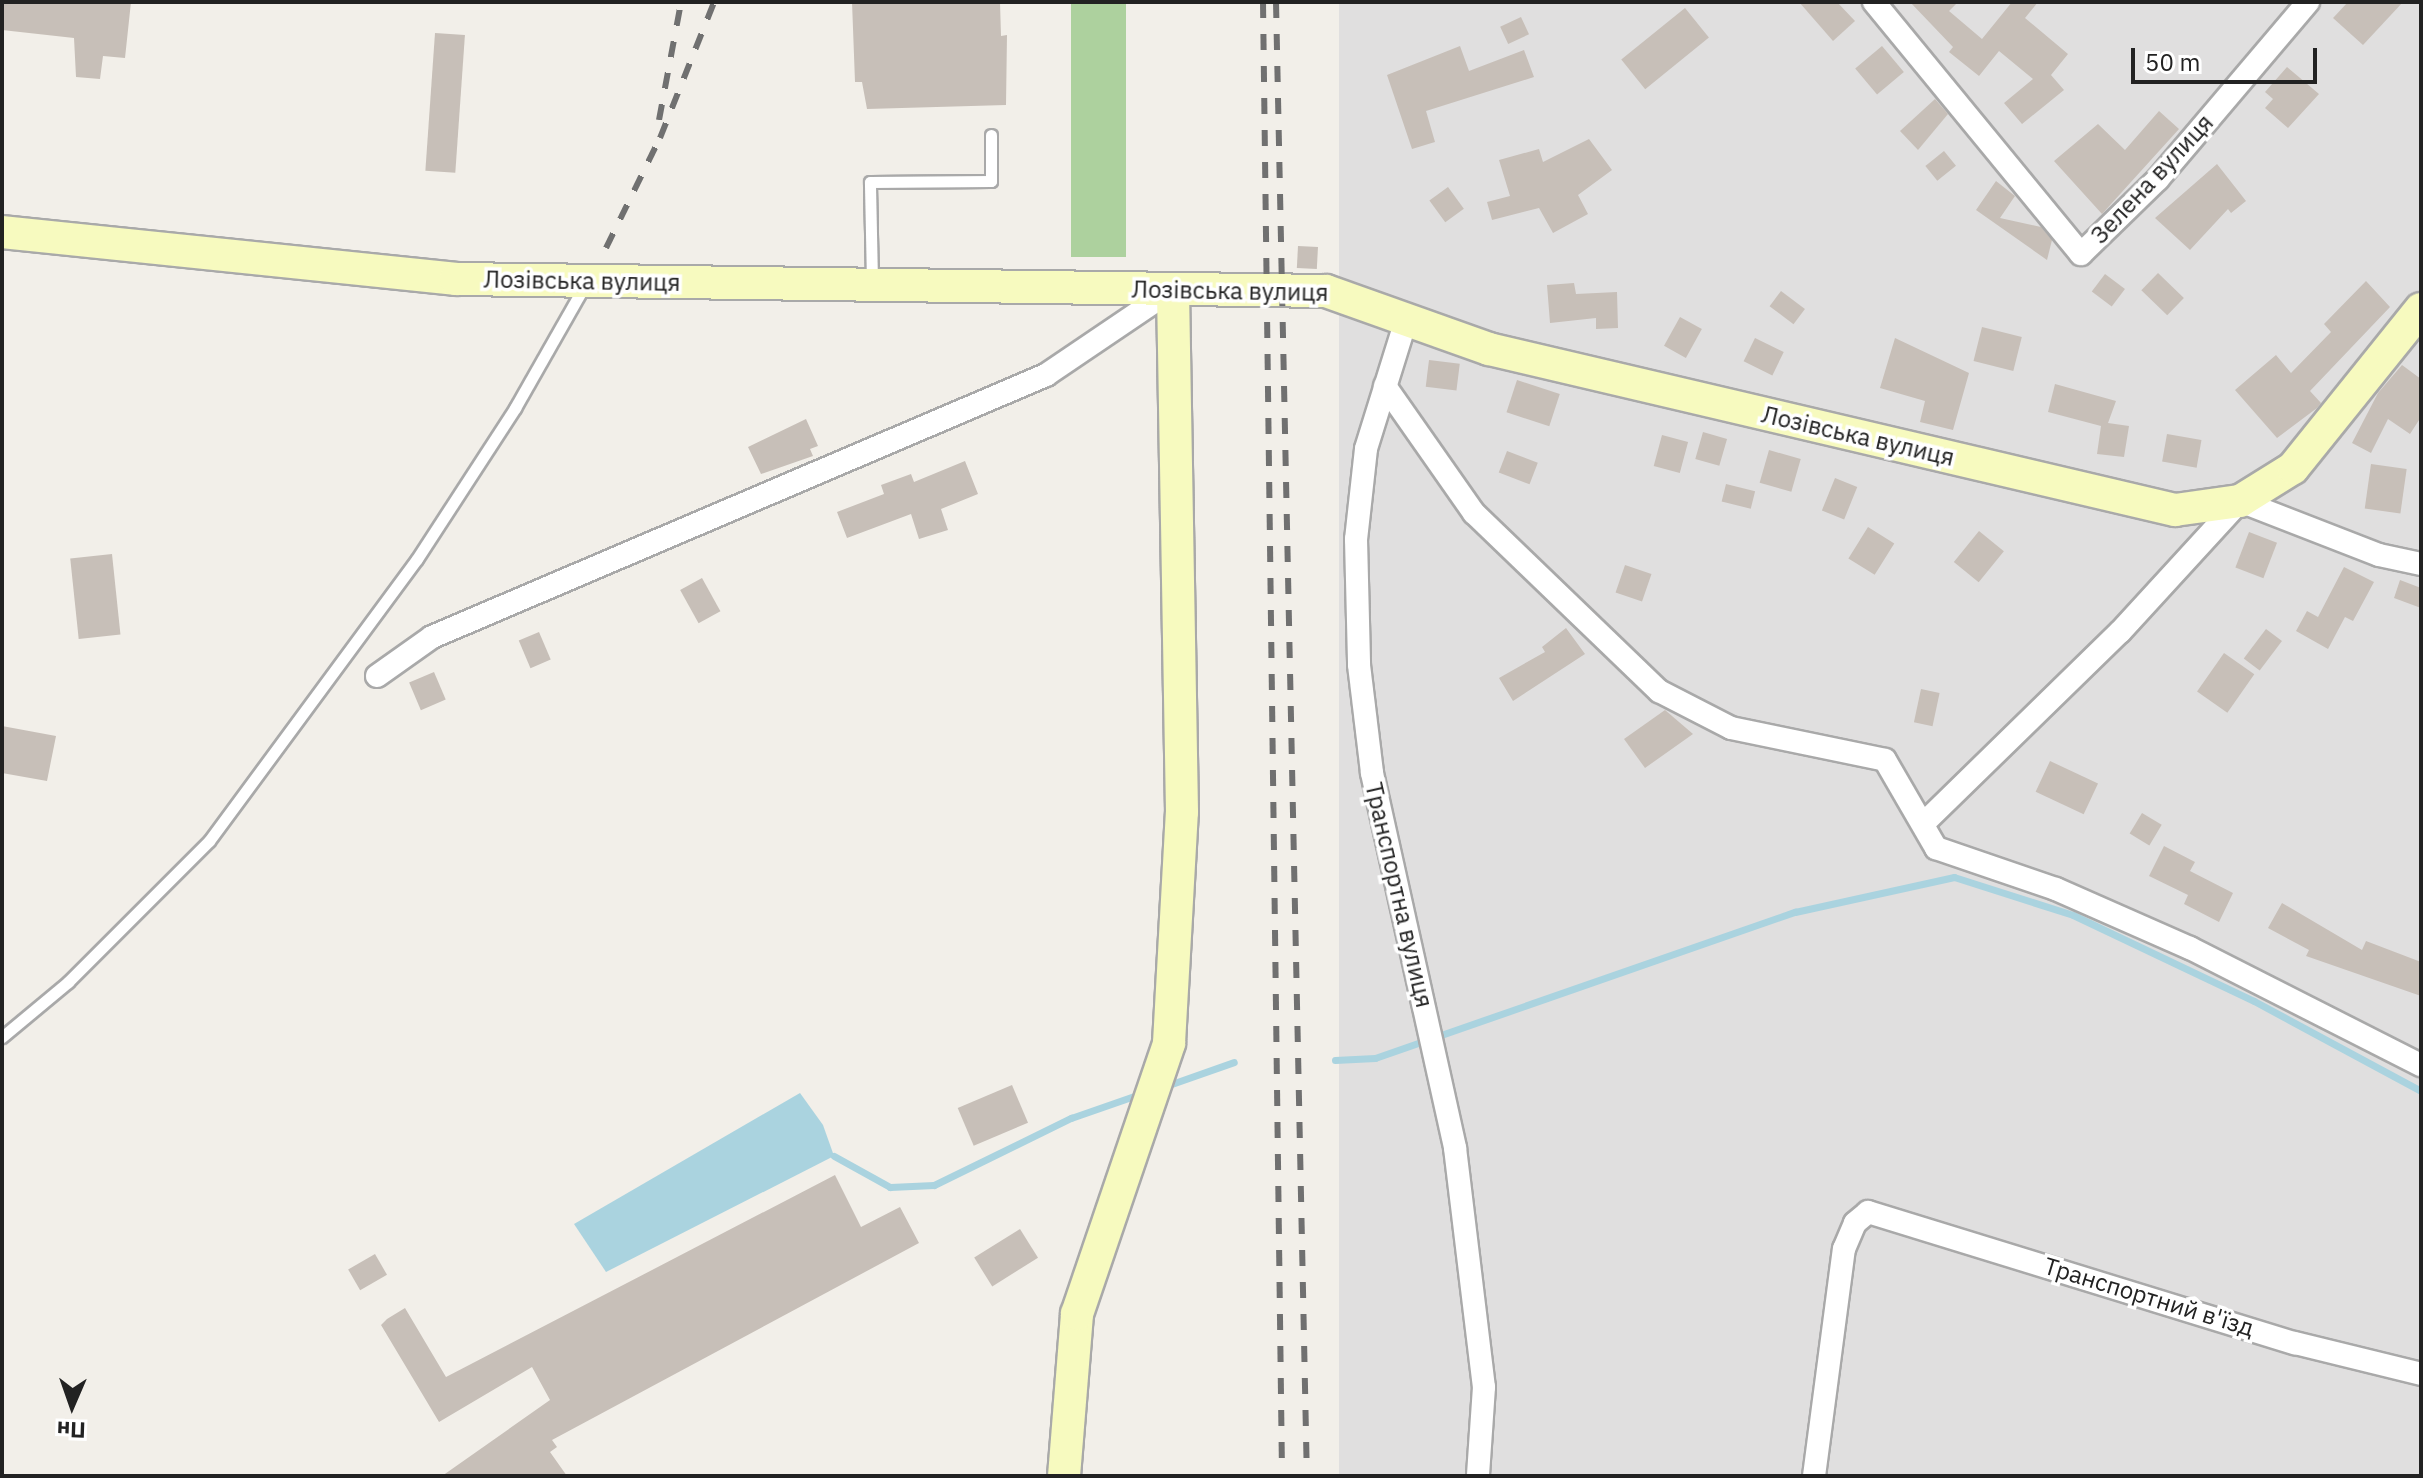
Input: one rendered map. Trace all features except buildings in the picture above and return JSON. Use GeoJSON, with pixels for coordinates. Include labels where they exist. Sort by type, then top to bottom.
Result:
{"type":"FeatureCollection","features":[{"type":"Feature","properties":{"kind":"main road","name":"Лозівська вулиця"},"geometry":{"type":"LineString","coordinates":[[2,232],[251,262],[456,279],[1326,291],[1407,317],[1489,349],[2175,510],[2240,501]]}},
{"type":"Feature","properties":{"kind":"main road"},"geometry":{"type":"LineString","coordinates":[[1064,1476],[1077,1314],[1169,1043],[1182,812],[1173,289]]}},
{"type":"Feature","properties":{"kind":"main road"},"geometry":{"type":"LineString","coordinates":[[2240,501],[2293,468],[2421,309]]}},
{"type":"Feature","properties":{"kind":"street","name":"Зелена вулиця"},"geometry":{"type":"LineString","coordinates":[[1874,2],[2081,254],[2158,179],[2308,2]]}},
{"type":"Feature","properties":{"kind":"street"},"geometry":{"type":"LineString","coordinates":[[377,676],[432,637],[1046,375],[1173,289]]}},
{"type":"Feature","properties":{"kind":"street","name":"Транспортна вулиця"},"geometry":{"type":"LineString","coordinates":[[1407,317],[1366,449],[1356,539],[1359,665],[1372,773],[1455,1148],[1484,1387],[1478,1476]]}},
{"type":"Feature","properties":{"kind":"street"},"geometry":{"type":"LineString","coordinates":[[1385,386],[1474,513],[1659,691],[1731,728],[1885,760],[1936,848],[2056,889],[2176,942],[2421,1065]]}},
{"type":"Feature","properties":{"kind":"street"},"geometry":{"type":"LineString","coordinates":[[1924,823],[2120,632],[2240,501]]}},
{"type":"Feature","properties":{"kind":"street","name":"Лозівська вулиця"},"geometry":{"type":"LineString","coordinates":[[2240,501],[2379,555],[2421,564]]}},
{"type":"Feature","properties":{"kind":"street","name":"Транспортний в'їзд"},"geometry":{"type":"LineString","coordinates":[[1814,1476],[1844,1249],[1855,1223],[1879,1212],[2295,1343],[2421,1374]]}},
{"type":"Feature","properties":{"kind":"lane"},"geometry":{"type":"LineString","coordinates":[[872,285],[870,182],[991,181],[991,135]]}},
{"type":"Feature","properties":{"kind":"lane"},"geometry":{"type":"LineString","coordinates":[[2,1037],[68,982],[209,841],[417,559],[515,408],[587,281]]}},
{"type":"Feature","properties":{"kind":"shaded area"},"geometry":{"type":"Polygon","coordinates":[[[1339,2],[2421,2],[2421,1476],[1339,1476],[1339,2]]]}},
{"type":"Feature","properties":{"kind":"green space"},"geometry":{"type":"Polygon","coordinates":[[[1071,2],[1126,2],[1126,257],[1071,257],[1071,2]]]}},
{"type":"Feature","properties":{"kind":"water"},"geometry":{"type":"Polygon","coordinates":[[[800,1093],[823,1125],[834,1156],[606,1272],[574,1224],[800,1093]]]}},
{"type":"Feature","properties":{"kind":"waterway"},"geometry":{"type":"LineString","coordinates":[[1335,1060],[1375,1058],[1795,912],[1954,877],[2073,915],[2254,1001],[2421,1091]]}},
{"type":"Feature","properties":{"kind":"waterway"},"geometry":{"type":"LineString","coordinates":[[1163,1087],[1234,1062]]}},
{"type":"Feature","properties":{"kind":"waterway"},"geometry":{"type":"LineString","coordinates":[[834,1156],[890,1187],[934,1185],[1071,1118],[1140,1094]]}},
{"type":"Feature","properties":{"kind":"railway"},"geometry":{"type":"LineString","coordinates":[[659,120],[681,2]]}},
{"type":"Feature","properties":{"kind":"railway"},"geometry":{"type":"LineString","coordinates":[[606,248],[660,138],[714,2]]}},
{"type":"Feature","properties":{"kind":"railway"},"geometry":{"type":"LineString","coordinates":[[1263,2],[1282,1476]]}},
{"type":"Feature","properties":{"kind":"railway"},"geometry":{"type":"LineString","coordinates":[[1276,2],[1307,1476]]}}]}
